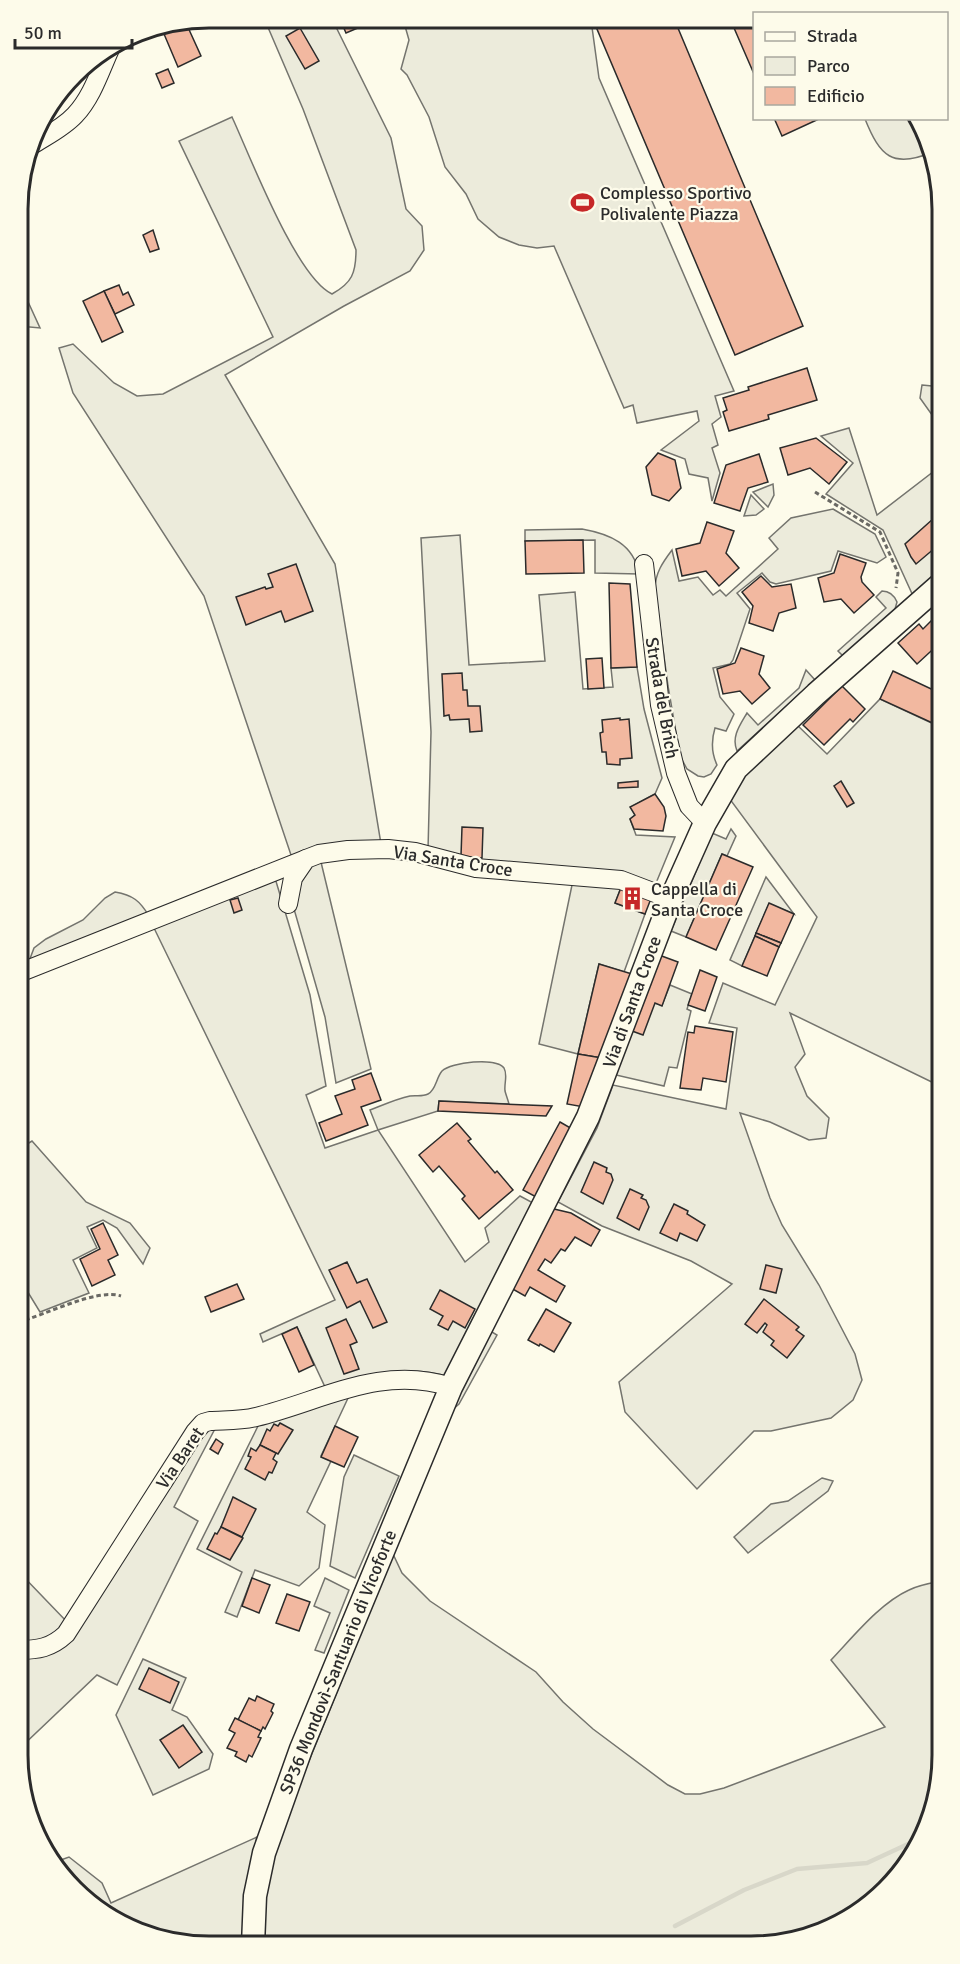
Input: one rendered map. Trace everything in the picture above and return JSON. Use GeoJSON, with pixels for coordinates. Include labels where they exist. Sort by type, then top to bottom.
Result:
{"type":"FeatureCollection","features":[{"type":"Feature","properties":{"kind":"main road","name":"Via di Santa Croce"},"geometry":{"type":"LineString","coordinates":[[451,1387],[588,1117],[671,899],[705,822],[736,769],[808,701],[932,592]]}},
{"type":"Feature","properties":{"kind":"main road","name":"SP36 Mondovì-Santuario di Vicoforte"},"geometry":{"type":"LineString","coordinates":[[253,1936],[253,1914],[258,1879],[274,1822],[353,1620],[451,1387]]}},
{"type":"Feature","properties":{"kind":"street"},"geometry":{"type":"LineString","coordinates":[[43,137],[70,120],[81,108],[104,63]]}},
{"type":"Feature","properties":{"kind":"street","name":"Strada del Brich"},"geometry":{"type":"LineString","coordinates":[[644,564],[660,705],[676,773],[689,806],[705,822]]}},
{"type":"Feature","properties":{"kind":"street","name":"Via Santa Croce"},"geometry":{"type":"LineString","coordinates":[[29,969],[319,854],[348,849],[415,852],[476,868],[621,880],[671,899]]}},
{"type":"Feature","properties":{"kind":"street"},"geometry":{"type":"LineString","coordinates":[[288,904],[293,879],[306,859]]}},
{"type":"Feature","properties":{"kind":"street","name":"Via Baret"},"geometry":{"type":"LineString","coordinates":[[28,1650],[44,1649],[56,1643],[66,1634],[192,1435],[203,1423],[256,1417],[378,1381],[420,1379],[451,1387]]}},
{"type":"Feature","properties":{"kind":"path"},"geometry":{"type":"LineString","coordinates":[[815,492],[880,532],[898,573],[896,588]]}},
{"type":"Feature","properties":{"kind":"path"},"geometry":{"type":"LineString","coordinates":[[28,1318],[100,1294],[110,1293],[122,1296]]}},
{"type":"Feature","properties":{"kind":"green space"},"geometry":{"type":"Polygon","coordinates":[[[592,28],[599,78],[734,391],[715,396],[721,417],[712,424],[718,445],[712,448],[720,473],[712,501],[708,478],[689,474],[685,459],[661,450],[699,421],[697,411],[637,423],[633,405],[624,408],[554,246],[537,248],[519,245],[499,237],[478,219],[466,194],[445,167],[429,117],[407,75],[401,69],[409,40],[406,29],[592,28]]]}},
{"type":"Feature","properties":{"kind":"green space"},"geometry":{"type":"Polygon","coordinates":[[[269,29],[337,29],[391,138],[406,209],[422,226],[424,250],[410,271],[344,306],[225,375],[335,564],[381,844],[292,858],[204,596],[73,393],[59,348],[73,344],[114,383],[137,396],[163,394],[273,337],[179,141],[232,117],[275,214],[304,265],[318,283],[332,294],[344,286],[354,271],[356,250],[303,109],[269,29]]]}},
{"type":"Feature","properties":{"kind":"green space"},"geometry":{"type":"Polygon","coordinates":[[[865,120],[908,120],[923,155],[907,159],[889,156],[876,142],[865,120]]]}},
{"type":"Feature","properties":{"kind":"green space"},"geometry":{"type":"Polygon","coordinates":[[[29,304],[40,328],[29,327],[29,304]]]}},
{"type":"Feature","properties":{"kind":"green space"},"geometry":{"type":"Polygon","coordinates":[[[922,385],[932,386],[932,415],[920,398],[922,385]]]}},
{"type":"Feature","properties":{"kind":"green space"},"geometry":{"type":"Polygon","coordinates":[[[849,428],[877,515],[932,473],[932,582],[914,598],[883,530],[826,494],[853,463],[821,436],[849,428]]]}},
{"type":"Feature","properties":{"kind":"green space"},"geometry":{"type":"Polygon","coordinates":[[[773,484],[774,495],[768,507],[753,492],[773,484]]]}},
{"type":"Feature","properties":{"kind":"green space"},"geometry":{"type":"Polygon","coordinates":[[[751,495],[764,509],[756,515],[744,516],[751,495]]]}},
{"type":"Feature","properties":{"kind":"green space"},"geometry":{"type":"Polygon","coordinates":[[[833,509],[875,534],[886,557],[877,563],[838,551],[831,571],[776,584],[770,582],[762,573],[737,593],[750,609],[733,660],[730,664],[713,668],[720,697],[734,714],[726,731],[715,728],[712,746],[717,765],[711,774],[704,777],[698,776],[687,769],[680,756],[655,589],[660,568],[672,550],[679,581],[698,577],[713,595],[720,590],[726,596],[778,549],[769,538],[791,518],[833,509]]]}},
{"type":"Feature","properties":{"kind":"green space"},"geometry":{"type":"Polygon","coordinates":[[[582,529],[602,534],[619,542],[632,555],[639,574],[595,573],[595,540],[525,541],[525,530],[582,529]]]}},
{"type":"Feature","properties":{"kind":"green space"},"geometry":{"type":"Polygon","coordinates":[[[460,535],[469,665],[545,661],[539,595],[575,592],[583,689],[613,687],[611,668],[637,667],[644,709],[662,778],[655,794],[631,807],[635,815],[630,819],[636,835],[675,837],[654,888],[478,864],[428,850],[431,732],[421,538],[460,535]]]}},
{"type":"Feature","properties":{"kind":"green space"},"geometry":{"type":"Polygon","coordinates":[[[882,591],[895,597],[897,602],[895,609],[843,656],[838,651],[886,608],[876,597],[882,591]]]}},
{"type":"Feature","properties":{"kind":"green space"},"geometry":{"type":"Polygon","coordinates":[[[806,670],[815,680],[737,751],[736,736],[747,713],[758,725],[799,688],[806,670]]]}},
{"type":"Feature","properties":{"kind":"green space"},"geometry":{"type":"Polygon","coordinates":[[[880,699],[932,723],[931,1082],[790,1013],[805,1054],[795,1067],[807,1096],[829,1118],[826,1138],[809,1140],[770,1122],[740,1113],[782,1225],[819,1285],[855,1354],[862,1380],[853,1400],[831,1418],[771,1431],[754,1431],[697,1489],[625,1412],[619,1382],[732,1284],[691,1261],[602,1226],[558,1202],[597,1128],[613,1085],[726,1109],[737,1028],[709,1023],[723,983],[775,1005],[817,917],[729,798],[736,782],[795,723],[827,754],[880,699]]]}},
{"type":"Feature","properties":{"kind":"green space"},"geometry":{"type":"Polygon","coordinates":[[[731,829],[736,836],[727,856],[722,854],[686,937],[671,931],[712,833],[726,839],[731,829]]]}},
{"type":"Feature","properties":{"kind":"green space"},"geometry":{"type":"Polygon","coordinates":[[[320,858],[371,1069],[336,1083],[325,1017],[294,909],[298,880],[320,858]]]}},
{"type":"Feature","properties":{"kind":"green space"},"geometry":{"type":"Polygon","coordinates":[[[766,877],[794,914],[769,904],[742,966],[730,960],[766,877]]]}},
{"type":"Feature","properties":{"kind":"green space"},"geometry":{"type":"Polygon","coordinates":[[[275,878],[310,995],[326,1086],[306,1095],[325,1148],[378,1130],[465,1262],[489,1242],[485,1228],[520,1196],[535,1204],[447,1376],[416,1371],[401,1372],[371,1376],[326,1389],[297,1327],[263,1342],[260,1334],[335,1300],[153,926],[275,878]]]}},
{"type":"Feature","properties":{"kind":"green space"},"geometry":{"type":"Polygon","coordinates":[[[572,885],[622,885],[615,903],[645,914],[624,972],[599,964],[578,1054],[539,1044],[572,885]]]}},
{"type":"Feature","properties":{"kind":"green space"},"geometry":{"type":"Polygon","coordinates":[[[115,892],[127,895],[142,906],[149,916],[29,964],[34,948],[46,939],[83,920],[105,898],[115,892]]]}},
{"type":"Feature","properties":{"kind":"green space"},"geometry":{"type":"Polygon","coordinates":[[[670,985],[692,994],[687,1009],[691,1011],[677,1068],[669,1067],[664,1086],[616,1075],[632,1031],[655,1003],[662,1005],[670,985]]]}},
{"type":"Feature","properties":{"kind":"green space"},"geometry":{"type":"Polygon","coordinates":[[[483,1062],[504,1068],[505,1091],[509,1104],[439,1101],[438,1111],[378,1130],[370,1110],[405,1097],[428,1094],[433,1090],[442,1071],[447,1068],[463,1063],[483,1062]]]}},
{"type":"Feature","properties":{"kind":"green space"},"geometry":{"type":"Polygon","coordinates":[[[32,1141],[86,1202],[130,1223],[150,1248],[143,1264],[117,1228],[103,1220],[87,1227],[97,1248],[73,1260],[89,1293],[40,1312],[28,1293],[28,1143],[32,1141]]]}},
{"type":"Feature","properties":{"kind":"green space"},"geometry":{"type":"Polygon","coordinates":[[[487,1329],[497,1335],[459,1404],[451,1411],[487,1329]]]}},
{"type":"Feature","properties":{"kind":"green space"},"geometry":{"type":"Polygon","coordinates":[[[349,1396],[321,1456],[331,1461],[307,1512],[325,1525],[319,1568],[299,1586],[255,1570],[237,1617],[225,1612],[242,1572],[197,1549],[260,1422],[349,1396]]]}},
{"type":"Feature","properties":{"kind":"green space"},"geometry":{"type":"Polygon","coordinates":[[[217,1425],[174,1507],[198,1521],[117,1685],[97,1675],[28,1740],[28,1654],[42,1653],[195,1437],[217,1425]]]}},
{"type":"Feature","properties":{"kind":"green space"},"geometry":{"type":"Polygon","coordinates":[[[354,1455],[399,1476],[355,1578],[330,1566],[344,1477],[354,1455]]]}},
{"type":"Feature","properties":{"kind":"green space"},"geometry":{"type":"Polygon","coordinates":[[[822,1478],[833,1481],[828,1491],[748,1553],[734,1537],[771,1504],[788,1501],[822,1478]]]}},
{"type":"Feature","properties":{"kind":"green space"},"geometry":{"type":"Polygon","coordinates":[[[393,1554],[402,1573],[430,1601],[536,1672],[563,1702],[593,1729],[668,1785],[685,1794],[700,1794],[724,1788],[885,1727],[831,1660],[867,1621],[888,1603],[913,1588],[931,1583],[931,1767],[922,1813],[907,1845],[879,1883],[861,1898],[820,1922],[774,1934],[751,1936],[263,1936],[264,1906],[270,1871],[285,1820],[393,1554]]]}},
{"type":"Feature","properties":{"kind":"green space"},"geometry":{"type":"Polygon","coordinates":[[[325,1578],[349,1590],[324,1653],[315,1650],[330,1613],[314,1606],[325,1578]]]}},
{"type":"Feature","properties":{"kind":"green space"},"geometry":{"type":"Polygon","coordinates":[[[28,1582],[69,1624],[61,1634],[28,1643],[28,1582]]]}},
{"type":"Feature","properties":{"kind":"green space"},"geometry":{"type":"Polygon","coordinates":[[[143,1659],[186,1678],[172,1710],[187,1717],[213,1754],[209,1769],[153,1795],[116,1715],[143,1659]]]}},
{"type":"Feature","properties":{"kind":"green space"},"geometry":{"type":"Polygon","coordinates":[[[257,1837],[252,1860],[244,1936],[186,1934],[140,1922],[90,1891],[62,1859],[69,1857],[102,1883],[111,1903],[257,1837]]]}},
{"type":"Feature","properties":{"kind":"building"},"geometry":{"type":"Polygon","coordinates":[[[597,28],[678,28],[803,326],[735,355],[597,28]]]}},
{"type":"Feature","properties":{"kind":"building"},"geometry":{"type":"Polygon","coordinates":[[[734,28],[753,28],[753,72],[734,28]]]}},
{"type":"Feature","properties":{"kind":"building"},"geometry":{"type":"Polygon","coordinates":[[[300,29],[319,61],[305,69],[286,36],[300,29]]]}},
{"type":"Feature","properties":{"kind":"building"},"geometry":{"type":"Polygon","coordinates":[[[344,29],[356,29],[346,33],[344,29]]]}},
{"type":"Feature","properties":{"kind":"building"},"geometry":{"type":"Polygon","coordinates":[[[189,30],[201,56],[178,67],[164,34],[189,30]]]}},
{"type":"Feature","properties":{"kind":"building"},"geometry":{"type":"Polygon","coordinates":[[[168,69],[174,83],[162,88],[156,74],[168,69]]]}},
{"type":"Feature","properties":{"kind":"building"},"geometry":{"type":"Polygon","coordinates":[[[775,120],[817,120],[782,136],[775,120]]]}},
{"type":"Feature","properties":{"kind":"building"},"geometry":{"type":"Polygon","coordinates":[[[153,230],[159,249],[150,252],[143,235],[153,230]]]}},
{"type":"Feature","properties":{"kind":"building"},"geometry":{"type":"Polygon","coordinates":[[[119,285],[123,295],[128,292],[134,305],[115,314],[104,291],[119,285]]]}},
{"type":"Feature","properties":{"kind":"building"},"geometry":{"type":"Polygon","coordinates":[[[104,291],[123,332],[102,342],[83,301],[104,291]]]}},
{"type":"Feature","properties":{"kind":"building"},"geometry":{"type":"Polygon","coordinates":[[[807,368],[817,400],[768,415],[769,419],[729,431],[723,412],[727,410],[723,398],[749,390],[748,387],[807,368]]]}},
{"type":"Feature","properties":{"kind":"building"},"geometry":{"type":"Polygon","coordinates":[[[816,438],[847,462],[829,484],[810,468],[788,475],[780,448],[816,438]]]}},
{"type":"Feature","properties":{"kind":"building"},"geometry":{"type":"Polygon","coordinates":[[[658,453],[675,460],[681,488],[669,501],[652,495],[646,467],[658,453]]]}},
{"type":"Feature","properties":{"kind":"building"},"geometry":{"type":"Polygon","coordinates":[[[759,454],[768,482],[748,488],[740,511],[714,503],[726,465],[759,454]]]}},
{"type":"Feature","properties":{"kind":"building"},"geometry":{"type":"Polygon","coordinates":[[[932,520],[932,551],[916,564],[905,544],[932,520]]]}},
{"type":"Feature","properties":{"kind":"building"},"geometry":{"type":"Polygon","coordinates":[[[707,522],[734,531],[726,553],[739,568],[719,586],[706,571],[682,576],[676,549],[700,543],[707,522]]]}},
{"type":"Feature","properties":{"kind":"building"},"geometry":{"type":"Polygon","coordinates":[[[583,540],[584,573],[526,574],[525,541],[583,540]]]}},
{"type":"Feature","properties":{"kind":"building"},"geometry":{"type":"Polygon","coordinates":[[[840,554],[866,563],[861,577],[862,582],[874,595],[854,613],[841,599],[824,602],[818,578],[834,573],[840,554]]]}},
{"type":"Feature","properties":{"kind":"building"},"geometry":{"type":"Polygon","coordinates":[[[296,564],[313,611],[285,622],[281,611],[246,625],[236,597],[265,587],[266,589],[273,587],[268,574],[296,564]]]}},
{"type":"Feature","properties":{"kind":"building"},"geometry":{"type":"Polygon","coordinates":[[[761,576],[772,587],[791,584],[796,608],[779,613],[773,631],[749,623],[753,606],[742,592],[761,576]]]}},
{"type":"Feature","properties":{"kind":"building"},"geometry":{"type":"Polygon","coordinates":[[[609,583],[630,584],[637,667],[611,668],[609,583]]]}},
{"type":"Feature","properties":{"kind":"building"},"geometry":{"type":"Polygon","coordinates":[[[932,620],[932,650],[917,664],[898,643],[919,624],[923,629],[932,620]]]}},
{"type":"Feature","properties":{"kind":"building"},"geometry":{"type":"Polygon","coordinates":[[[741,648],[764,656],[759,674],[770,688],[752,704],[740,691],[723,694],[717,669],[735,663],[741,648]]]}},
{"type":"Feature","properties":{"kind":"building"},"geometry":{"type":"Polygon","coordinates":[[[602,658],[604,688],[588,689],[586,659],[602,658]]]}},
{"type":"Feature","properties":{"kind":"building"},"geometry":{"type":"Polygon","coordinates":[[[893,671],[932,689],[932,723],[880,699],[893,671]]]}},
{"type":"Feature","properties":{"kind":"building"},"geometry":{"type":"Polygon","coordinates":[[[462,673],[463,690],[467,690],[468,706],[480,706],[482,731],[470,732],[469,719],[450,720],[449,715],[444,716],[442,674],[462,673]]]}},
{"type":"Feature","properties":{"kind":"building"},"geometry":{"type":"Polygon","coordinates":[[[842,686],[865,709],[853,722],[850,719],[824,745],[803,725],[842,686]]]}},
{"type":"Feature","properties":{"kind":"building"},"geometry":{"type":"Polygon","coordinates":[[[620,718],[620,720],[629,719],[632,758],[620,759],[620,765],[607,764],[606,752],[602,752],[600,733],[603,732],[602,720],[620,718]]]}},
{"type":"Feature","properties":{"kind":"building"},"geometry":{"type":"Polygon","coordinates":[[[638,781],[638,787],[618,788],[618,783],[638,781]]]}},
{"type":"Feature","properties":{"kind":"building"},"geometry":{"type":"Polygon","coordinates":[[[841,781],[854,803],[847,807],[834,786],[841,781]]]}},
{"type":"Feature","properties":{"kind":"building"},"geometry":{"type":"Polygon","coordinates":[[[655,794],[664,807],[666,816],[663,831],[634,829],[630,819],[635,815],[630,807],[655,794]]]}},
{"type":"Feature","properties":{"kind":"building"},"geometry":{"type":"Polygon","coordinates":[[[462,827],[483,828],[482,858],[461,856],[462,827]]]}},
{"type":"Feature","properties":{"kind":"building"},"geometry":{"type":"Polygon","coordinates":[[[722,854],[753,867],[716,950],[686,937],[722,854]]]}},
{"type":"Feature","properties":{"kind":"building","name":"Cappella di Santa Croce"},"geometry":{"type":"Polygon","coordinates":[[[622,885],[652,896],[645,914],[615,903],[622,885]]]}},
{"type":"Feature","properties":{"kind":"building"},"geometry":{"type":"Polygon","coordinates":[[[238,898],[242,910],[234,913],[230,900],[238,898]]]}},
{"type":"Feature","properties":{"kind":"building"},"geometry":{"type":"Polygon","coordinates":[[[769,903],[794,914],[781,943],[756,933],[769,903]]]}},
{"type":"Feature","properties":{"kind":"building"},"geometry":{"type":"Polygon","coordinates":[[[756,933],[781,943],[779,947],[755,936],[756,933]]]}},
{"type":"Feature","properties":{"kind":"building"},"geometry":{"type":"Polygon","coordinates":[[[755,936],[779,947],[767,976],[742,966],[755,936]]]}},
{"type":"Feature","properties":{"kind":"building"},"geometry":{"type":"Polygon","coordinates":[[[659,955],[678,962],[662,1006],[655,1003],[643,1035],[632,1031],[659,955]]]}},
{"type":"Feature","properties":{"kind":"building"},"geometry":{"type":"Polygon","coordinates":[[[599,964],[632,974],[602,1058],[578,1054],[599,964]]]}},
{"type":"Feature","properties":{"kind":"building"},"geometry":{"type":"Polygon","coordinates":[[[700,970],[717,977],[705,1011],[688,1005],[700,970]]]}},
{"type":"Feature","properties":{"kind":"building"},"geometry":{"type":"Polygon","coordinates":[[[695,1026],[733,1032],[726,1082],[703,1078],[701,1090],[680,1088],[688,1032],[694,1033],[695,1026]]]}},
{"type":"Feature","properties":{"kind":"building"},"geometry":{"type":"Polygon","coordinates":[[[578,1054],[602,1058],[584,1107],[567,1104],[578,1054]]]}},
{"type":"Feature","properties":{"kind":"building"},"geometry":{"type":"Polygon","coordinates":[[[371,1073],[381,1100],[361,1107],[368,1125],[326,1141],[319,1123],[342,1114],[335,1096],[355,1089],[352,1080],[371,1073]]]}},
{"type":"Feature","properties":{"kind":"building"},"geometry":{"type":"Polygon","coordinates":[[[439,1101],[552,1106],[546,1116],[438,1111],[439,1101]]]}},
{"type":"Feature","properties":{"kind":"building"},"geometry":{"type":"Polygon","coordinates":[[[560,1122],[574,1130],[538,1198],[523,1190],[560,1122]]]}},
{"type":"Feature","properties":{"kind":"building"},"geometry":{"type":"Polygon","coordinates":[[[457,1123],[471,1139],[468,1141],[513,1190],[479,1219],[462,1199],[465,1196],[439,1166],[433,1172],[419,1155],[457,1123]]]}},
{"type":"Feature","properties":{"kind":"building"},"geometry":{"type":"Polygon","coordinates":[[[594,1162],[607,1168],[606,1172],[611,1174],[613,1180],[603,1204],[581,1192],[594,1162]]]}},
{"type":"Feature","properties":{"kind":"building"},"geometry":{"type":"Polygon","coordinates":[[[630,1189],[643,1195],[641,1198],[646,1200],[649,1207],[639,1230],[617,1218],[630,1189]]]}},
{"type":"Feature","properties":{"kind":"building"},"geometry":{"type":"Polygon","coordinates":[[[674,1204],[688,1211],[687,1214],[705,1225],[697,1241],[680,1233],[677,1241],[660,1233],[674,1204]]]}},
{"type":"Feature","properties":{"kind":"building"},"geometry":{"type":"Polygon","coordinates":[[[554,1209],[571,1213],[600,1230],[591,1246],[575,1237],[565,1251],[561,1249],[551,1263],[545,1259],[538,1270],[565,1286],[556,1302],[530,1287],[525,1296],[509,1287],[554,1209]]]}},
{"type":"Feature","properties":{"kind":"building"},"geometry":{"type":"Polygon","coordinates":[[[103,1223],[118,1255],[108,1260],[115,1275],[92,1286],[80,1259],[100,1249],[91,1229],[103,1223]]]}},
{"type":"Feature","properties":{"kind":"building"},"geometry":{"type":"Polygon","coordinates":[[[347,1262],[357,1283],[367,1279],[387,1322],[373,1328],[360,1301],[347,1308],[329,1270],[347,1262]]]}},
{"type":"Feature","properties":{"kind":"building"},"geometry":{"type":"Polygon","coordinates":[[[766,1265],[782,1269],[776,1293],[760,1289],[766,1265]]]}},
{"type":"Feature","properties":{"kind":"building"},"geometry":{"type":"Polygon","coordinates":[[[237,1284],[244,1299],[211,1312],[205,1297],[237,1284]]]}},
{"type":"Feature","properties":{"kind":"building"},"geometry":{"type":"Polygon","coordinates":[[[440,1290],[475,1309],[465,1328],[453,1321],[448,1330],[438,1325],[443,1316],[430,1309],[440,1290]]]}},
{"type":"Feature","properties":{"kind":"building"},"geometry":{"type":"Polygon","coordinates":[[[764,1299],[799,1327],[796,1330],[804,1336],[787,1358],[771,1345],[774,1341],[763,1332],[767,1325],[765,1323],[757,1333],[745,1324],[764,1299]]]}},
{"type":"Feature","properties":{"kind":"building"},"geometry":{"type":"Polygon","coordinates":[[[546,1309],[571,1323],[554,1352],[528,1340],[546,1309]]]}},
{"type":"Feature","properties":{"kind":"building"},"geometry":{"type":"Polygon","coordinates":[[[346,1319],[357,1342],[350,1345],[359,1369],[344,1374],[326,1328],[346,1319]]]}},
{"type":"Feature","properties":{"kind":"building"},"geometry":{"type":"Polygon","coordinates":[[[297,1327],[314,1365],[299,1372],[282,1334],[297,1327]]]}},
{"type":"Feature","properties":{"kind":"building"},"geometry":{"type":"Polygon","coordinates":[[[280,1423],[293,1430],[278,1454],[260,1445],[267,1429],[270,1431],[274,1424],[278,1426],[280,1423]]]}},
{"type":"Feature","properties":{"kind":"building"},"geometry":{"type":"Polygon","coordinates":[[[335,1426],[358,1437],[344,1467],[321,1457],[335,1426]]]}},
{"type":"Feature","properties":{"kind":"building"},"geometry":{"type":"Polygon","coordinates":[[[216,1439],[223,1444],[218,1454],[210,1449],[216,1439]]]}},
{"type":"Feature","properties":{"kind":"building"},"geometry":{"type":"Polygon","coordinates":[[[260,1445],[276,1453],[273,1459],[277,1462],[272,1473],[269,1472],[265,1480],[245,1469],[251,1457],[248,1456],[251,1448],[256,1451],[260,1445]]]}},
{"type":"Feature","properties":{"kind":"building"},"geometry":{"type":"Polygon","coordinates":[[[233,1497],[256,1509],[242,1537],[221,1527],[233,1497]]]}},
{"type":"Feature","properties":{"kind":"building"},"geometry":{"type":"Polygon","coordinates":[[[221,1527],[243,1538],[230,1560],[207,1549],[215,1533],[217,1534],[221,1527]]]}},
{"type":"Feature","properties":{"kind":"building"},"geometry":{"type":"Polygon","coordinates":[[[252,1578],[270,1585],[259,1613],[242,1606],[252,1578]]]}},
{"type":"Feature","properties":{"kind":"building"},"geometry":{"type":"Polygon","coordinates":[[[287,1594],[310,1602],[299,1631],[276,1623],[287,1594]]]}},
{"type":"Feature","properties":{"kind":"building"},"geometry":{"type":"Polygon","coordinates":[[[149,1668],[179,1682],[170,1703],[139,1689],[149,1668]]]}},
{"type":"Feature","properties":{"kind":"building"},"geometry":{"type":"Polygon","coordinates":[[[257,1696],[274,1704],[271,1711],[273,1713],[265,1729],[263,1727],[261,1731],[238,1720],[249,1698],[255,1701],[257,1696]]]}},
{"type":"Feature","properties":{"kind":"building"},"geometry":{"type":"Polygon","coordinates":[[[235,1718],[261,1731],[258,1737],[261,1738],[252,1757],[249,1755],[246,1762],[235,1756],[237,1752],[227,1748],[235,1733],[229,1730],[235,1718]]]}},
{"type":"Feature","properties":{"kind":"building"},"geometry":{"type":"Polygon","coordinates":[[[183,1725],[202,1752],[179,1768],[160,1740],[183,1725]]]}},
{"type":"Feature","properties":{"kind":"waterway"},"geometry":{"type":"LineString","coordinates":[[675,1926],[744,1890],[797,1869],[867,1863],[907,1844]]}},
{"type":"Feature","properties":{"kind":"place","name":"Complesso Sportivo Polivalente Piazza"},"geometry":{"type":"Point","coordinates":[582,203]}},
{"type":"Feature","properties":{"kind":"place","name":"Cappella di Santa Croce"},"geometry":{"type":"Point","coordinates":[633,899]}}]}
